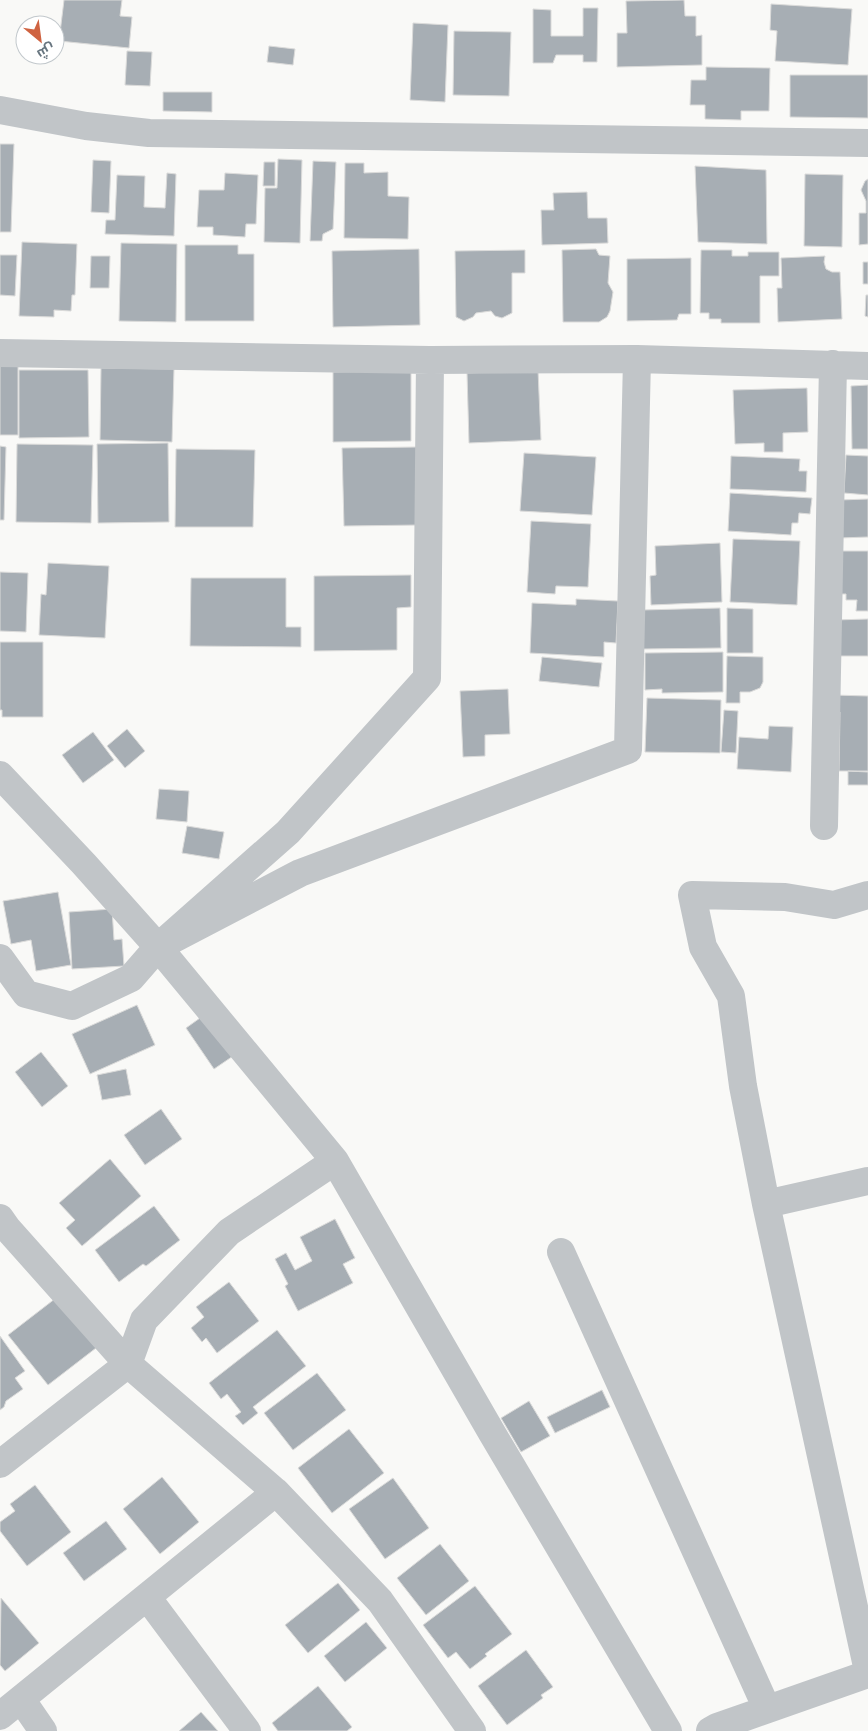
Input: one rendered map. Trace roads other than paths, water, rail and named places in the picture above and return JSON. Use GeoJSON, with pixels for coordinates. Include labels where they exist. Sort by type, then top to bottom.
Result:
{"type":"FeatureCollection","features":[{"type":"Feature","properties":{"kind":"street"},"geometry":{"type":"LineString","coordinates":[[0,110],[86,126],[149,133],[868,143]]}},
{"type":"Feature","properties":{"kind":"street"},"geometry":{"type":"LineString","coordinates":[[0,353],[430,360],[637,359],[868,366]]}},
{"type":"Feature","properties":{"kind":"street"},"geometry":{"type":"LineString","coordinates":[[158,947],[300,873],[628,750],[637,359]]}},
{"type":"Feature","properties":{"kind":"street"},"geometry":{"type":"LineString","coordinates":[[0,958],[26,994],[72,1006],[131,978],[158,947],[288,832],[427,678],[430,360]]}},
{"type":"Feature","properties":{"kind":"street"},"geometry":{"type":"LineString","coordinates":[[824,826],[833,364]]}},
{"type":"Feature","properties":{"kind":"street"},"geometry":{"type":"LineString","coordinates":[[0,775],[84,864],[158,947],[335,1161],[668,1731]]}},
{"type":"Feature","properties":{"kind":"street"},"geometry":{"type":"LineString","coordinates":[[710,1731],[868,1673],[766,1204],[744,1086],[731,996],[703,947],[692,895],[785,897],[834,905],[868,895]]}},
{"type":"Feature","properties":{"kind":"street"},"geometry":{"type":"LineString","coordinates":[[0,1464],[128,1364],[144,1320],[229,1232],[335,1161]]}},
{"type":"Feature","properties":{"kind":"street"},"geometry":{"type":"LineString","coordinates":[[766,1204],[868,1181]]}},
{"type":"Feature","properties":{"kind":"street"},"geometry":{"type":"LineString","coordinates":[[2,1226],[128,1364],[276,1492],[380,1602],[472,1731]]}},
{"type":"Feature","properties":{"kind":"street"},"geometry":{"type":"LineString","coordinates":[[561,1252],[767,1709]]}},
{"type":"Feature","properties":{"kind":"street"},"geometry":{"type":"LineString","coordinates":[[43,1731],[10,1708],[276,1492]]}},
{"type":"Feature","properties":{"kind":"street"},"geometry":{"type":"LineString","coordinates":[[147,1597],[247,1731]]}}]}
